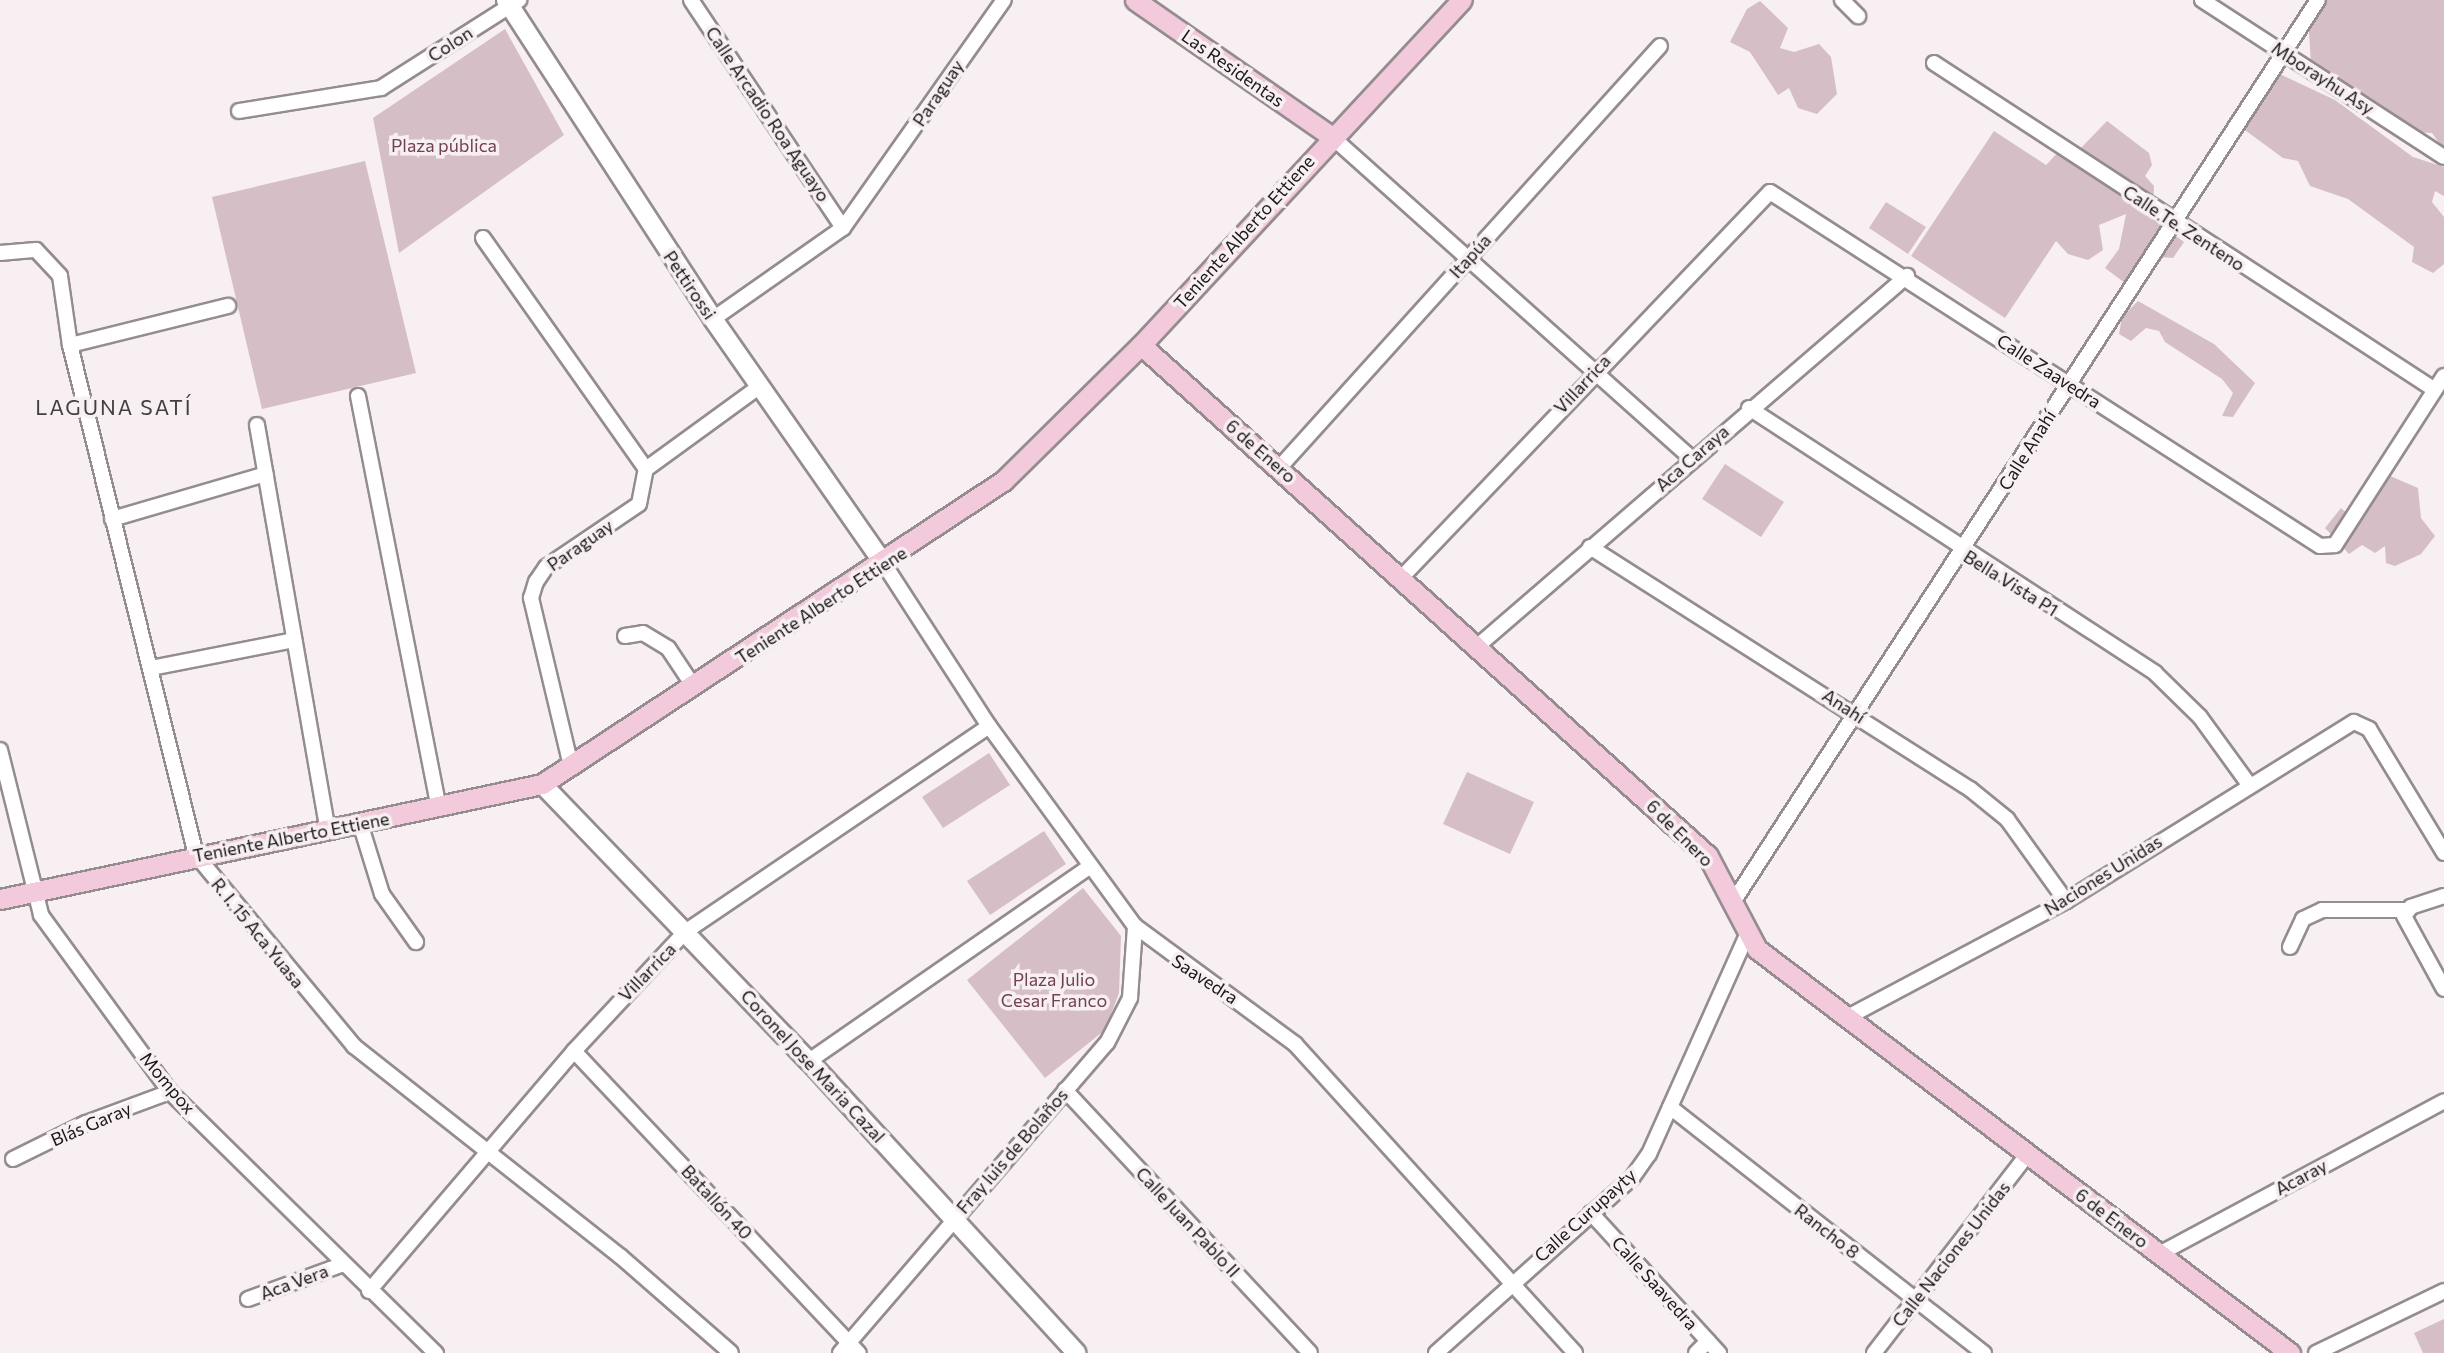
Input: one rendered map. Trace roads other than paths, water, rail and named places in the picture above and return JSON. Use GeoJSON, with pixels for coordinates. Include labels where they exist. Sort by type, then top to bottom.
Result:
{"type":"FeatureCollection","features":[{"type":"Feature","properties":{"kind":"main road","name":"Las Residentas"},"geometry":{"type":"LineString","coordinates":[[1135,0],[1331,136]]}},
{"type":"Feature","properties":{"kind":"main road","name":"Teniente Alberto Ettiene"},"geometry":{"type":"LineString","coordinates":[[0,899],[195,855],[439,808],[542,784],[884,564],[1003,481],[1141,345],[1331,136],[1462,0]]}},
{"type":"Feature","properties":{"kind":"main road","name":"6 de Enero"},"geometry":{"type":"LineString","coordinates":[[1141,345],[1480,644],[1707,856],[1735,899],[1747,934],[1756,949],[2290,1353]]}},
{"type":"Feature","properties":{"kind":"street","name":"Calle Arcadio Roa Aguayo"},"geometry":{"type":"LineString","coordinates":[[691,0],[843,228]]}},
{"type":"Feature","properties":{"kind":"street","name":"Paraguay"},"geometry":{"type":"LineString","coordinates":[[713,319],[843,228],[1003,0]]}},
{"type":"Feature","properties":{"kind":"street"},"geometry":{"type":"LineString","coordinates":[[1842,0],[1858,16]]}},
{"type":"Feature","properties":{"kind":"street","name":"Mborayhu Asy"},"geometry":{"type":"LineString","coordinates":[[2202,0],[2444,158]]}},
{"type":"Feature","properties":{"kind":"street","name":"Calle Anahí"},"geometry":{"type":"LineString","coordinates":[[1735,899],[1858,715],[2068,384],[2318,0]]}},
{"type":"Feature","properties":{"kind":"street","name":"Colon"},"geometry":{"type":"LineString","coordinates":[[239,111],[381,88],[512,2]]}},
{"type":"Feature","properties":{"kind":"street","name":"Pettirossi"},"geometry":{"type":"LineString","coordinates":[[512,2],[713,319],[884,564]]}},
{"type":"Feature","properties":{"kind":"street","name":"Itapúa"},"geometry":{"type":"LineString","coordinates":[[1280,467],[1660,46]]}},
{"type":"Feature","properties":{"kind":"street","name":"Calle Te. Zenteno"},"geometry":{"type":"LineString","coordinates":[[1934,63],[2175,223],[2435,390]]}},
{"type":"Feature","properties":{"kind":"street"},"geometry":{"type":"LineString","coordinates":[[1331,136],[1470,255],[1691,458]]}},
{"type":"Feature","properties":{"kind":"street","name":"Calle Zaavedra"},"geometry":{"type":"LineString","coordinates":[[1764,194],[1777,193],[2320,546],[2335,545],[2435,390]]}},
{"type":"Feature","properties":{"kind":"street","name":"Villarrica"},"geometry":{"type":"LineString","coordinates":[[1403,576],[1764,194]]}},
{"type":"Feature","properties":{"kind":"street"},"geometry":{"type":"LineString","coordinates":[[483,238],[646,470],[759,387]]}},
{"type":"Feature","properties":{"kind":"street","name":"R. I. 15 Aca Yuasa"},"geometry":{"type":"LineString","coordinates":[[0,253],[24,248],[47,255],[60,276],[70,345],[195,855],[354,1046],[489,1150],[731,1353]]}},
{"type":"Feature","properties":{"kind":"street","name":"Aca Caraya"},"geometry":{"type":"LineString","coordinates":[[1480,644],[1749,408],[1907,276]]}},
{"type":"Feature","properties":{"kind":"street"},"geometry":{"type":"LineString","coordinates":[[70,345],[228,306]]}},
{"type":"Feature","properties":{"kind":"street"},"geometry":{"type":"LineString","coordinates":[[2435,390],[2444,376]]}},
{"type":"Feature","properties":{"kind":"street"},"geometry":{"type":"LineString","coordinates":[[358,396],[439,808]]}},
{"type":"Feature","properties":{"kind":"street","name":"Bella Vista P1"},"geometry":{"type":"LineString","coordinates":[[1749,408],[1962,553],[2155,673],[2200,717],[2248,783]]}},
{"type":"Feature","properties":{"kind":"street"},"geometry":{"type":"LineString","coordinates":[[257,425],[328,830]]}},
{"type":"Feature","properties":{"kind":"street","name":"Paraguay"},"geometry":{"type":"LineString","coordinates":[[571,766],[531,598],[546,567],[639,504],[646,470]]}},
{"type":"Feature","properties":{"kind":"street"},"geometry":{"type":"LineString","coordinates":[[112,519],[266,474]]}},
{"type":"Feature","properties":{"kind":"street","name":"Anahí"},"geometry":{"type":"LineString","coordinates":[[1590,547],[1858,715],[2007,819],[2066,901]]}},
{"type":"Feature","properties":{"kind":"street","name":"Saavedra"},"geometry":{"type":"LineString","coordinates":[[884,564],[989,726],[1088,868],[1135,926],[1295,1044],[1575,1353]]}},
{"type":"Feature","properties":{"kind":"street"},"geometry":{"type":"LineString","coordinates":[[625,636],[643,633],[668,648],[694,687]]}},
{"type":"Feature","properties":{"kind":"street"},"geometry":{"type":"LineString","coordinates":[[151,668],[295,640]]}},
{"type":"Feature","properties":{"kind":"street","name":"Naciones Unidas"},"geometry":{"type":"LineString","coordinates":[[1846,1018],[2066,901],[2248,783],[2354,722],[2369,729],[2444,853]]}},
{"type":"Feature","properties":{"kind":"street","name":"Villarrica"},"geometry":{"type":"LineString","coordinates":[[369,1291],[574,1051],[685,932],[989,726]]}},
{"type":"Feature","properties":{"kind":"street","name":"Mompox"},"geometry":{"type":"LineString","coordinates":[[0,750],[41,915],[170,1092],[341,1265],[436,1353]]}},
{"type":"Feature","properties":{"kind":"street","name":"Coronel Jose Maria Cazal"},"geometry":{"type":"LineString","coordinates":[[542,784],[809,1061],[1077,1353]]}},
{"type":"Feature","properties":{"kind":"street"},"geometry":{"type":"LineString","coordinates":[[360,823],[382,894],[415,942]]}},
{"type":"Feature","properties":{"kind":"street"},"geometry":{"type":"LineString","coordinates":[[809,1061],[1088,868]]}},
{"type":"Feature","properties":{"kind":"street"},"geometry":{"type":"LineString","coordinates":[[2290,947],[2303,919],[2322,910],[2405,910],[2444,896]]}},
{"type":"Feature","properties":{"kind":"street"},"geometry":{"type":"LineString","coordinates":[[2405,910],[2444,989]]}},
{"type":"Feature","properties":{"kind":"street","name":"Fray luis de Bolaños"},"geometry":{"type":"LineString","coordinates":[[844,1347],[1065,1090],[1122,1019],[1133,977],[1135,926]]}},
{"type":"Feature","properties":{"kind":"street","name":"Calle Curupayty"},"geometry":{"type":"LineString","coordinates":[[1436,1353],[1511,1281],[1632,1178],[1670,1108],[1747,934]]}},
{"type":"Feature","properties":{"kind":"street","name":"Batallón 40"},"geometry":{"type":"LineString","coordinates":[[574,1051],[844,1347],[859,1353]]}},
{"type":"Feature","properties":{"kind":"street","name":"Calle Juan Pablo II"},"geometry":{"type":"LineString","coordinates":[[1065,1090],[1310,1353]]}},
{"type":"Feature","properties":{"kind":"street","name":"Blás Garay"},"geometry":{"type":"LineString","coordinates":[[13,1159],[86,1123],[170,1092]]}},
{"type":"Feature","properties":{"kind":"street","name":"Acaray"},"geometry":{"type":"LineString","coordinates":[[2159,1254],[2444,1101]]}},
{"type":"Feature","properties":{"kind":"street","name":"Rancho 8"},"geometry":{"type":"LineString","coordinates":[[1670,1108],[1984,1353]]}},
{"type":"Feature","properties":{"kind":"street","name":"Calle Naciones Unidas"},"geometry":{"type":"LineString","coordinates":[[1874,1353],[2028,1154]]}},
{"type":"Feature","properties":{"kind":"street","name":"Calle Saavedra"},"geometry":{"type":"LineString","coordinates":[[1591,1213],[1719,1353]]}},
{"type":"Feature","properties":{"kind":"street","name":"Aca Vera"},"geometry":{"type":"LineString","coordinates":[[248,1299],[341,1265]]}},
{"type":"Feature","properties":{"kind":"street"},"geometry":{"type":"LineString","coordinates":[[2316,1353],[2444,1291]]}},
{"type":"Feature","properties":{"kind":"street"},"geometry":{"type":"LineString","coordinates":[[1696,1353],[1708,1341]]}},
{"type":"Feature","properties":{"kind":"district","name":"LAGUNA SATÍ"},"geometry":{"type":"Point","coordinates":[114,407]}},
{"type":"Feature","properties":{"kind":"park label","name":"Plaza pública"},"geometry":{"type":"Point","coordinates":[444,145]}},
{"type":"Feature","properties":{"kind":"park label","name":"Plaza Julio Cesar Franco"},"geometry":{"type":"Point","coordinates":[1054,990]}}]}
